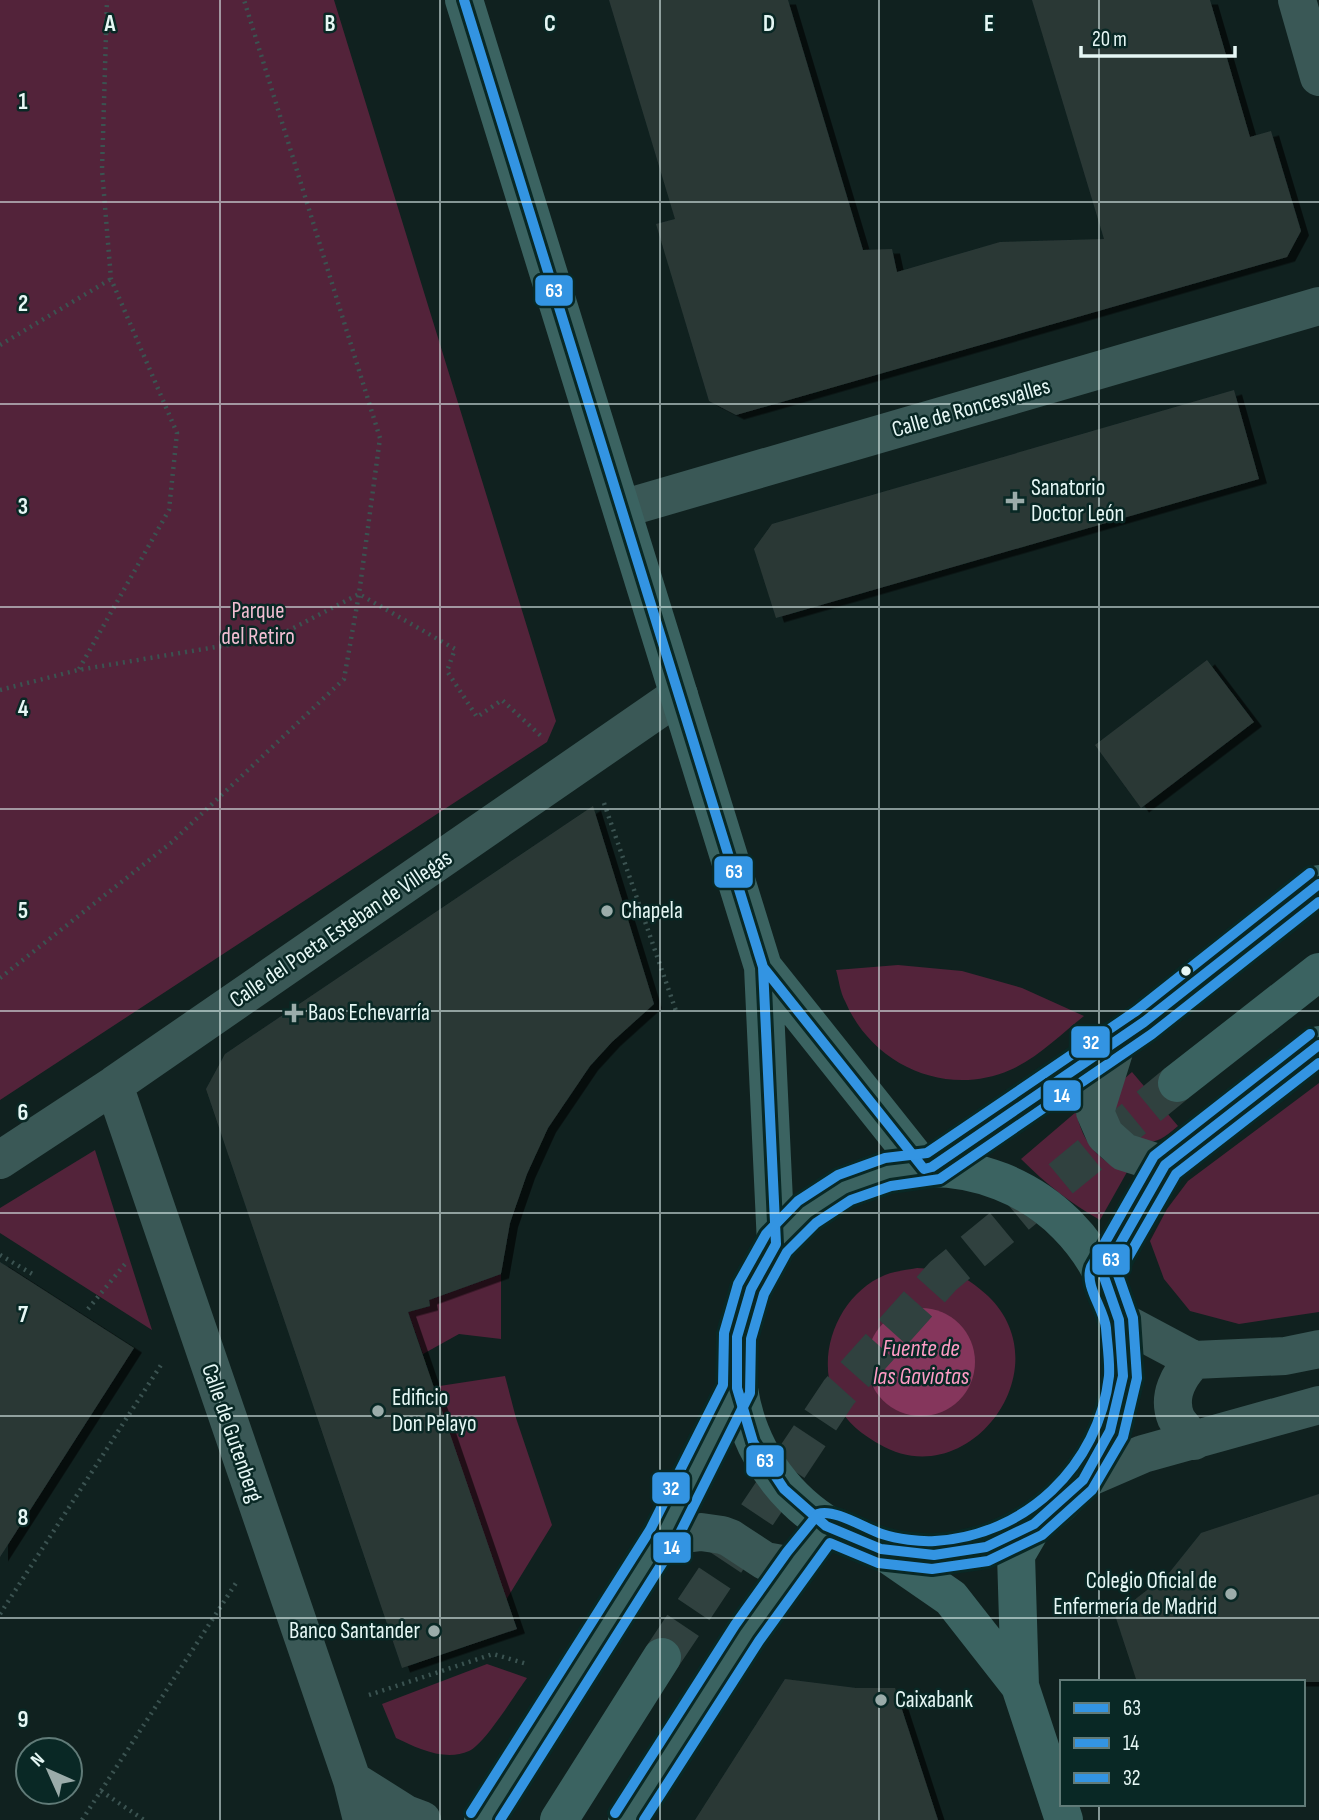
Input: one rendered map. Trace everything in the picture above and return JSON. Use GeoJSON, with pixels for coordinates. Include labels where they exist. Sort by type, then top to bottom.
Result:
{"type":"FeatureCollection","features":[{"type":"Feature","properties":{"kind":"main road"},"geometry":{"type":"LineString","coordinates":[[464,0],[763,967],[776,1244]]}},
{"type":"Feature","properties":{"kind":"main road"},"geometry":{"type":"LineString","coordinates":[[928,1168],[1117,1042],[1319,884]]}},
{"type":"Feature","properties":{"kind":"main road"},"geometry":{"type":"LineString","coordinates":[[763,967],[928,1168]]}},
{"type":"Feature","properties":{"kind":"main road"},"geometry":{"type":"LineString","coordinates":[[1177,1083],[1319,972]]}},
{"type":"Feature","properties":{"kind":"main road"},"geometry":{"type":"LineString","coordinates":[[1103,1274],[1165,1166],[1319,1045]]}},
{"type":"Feature","properties":{"kind":"main road"},"geometry":{"type":"LineString","coordinates":[[881,1549],[934,1555],[947,1553],[986,1546],[1034,1524],[1083,1480],[1110,1431],[1123,1376],[1119,1320],[1103,1274],[1073,1231],[1033,1196],[985,1175],[928,1168],[888,1172],[845,1187],[807,1212],[776,1244],[751,1289],[737,1337],[737,1388],[753,1442],[784,1489],[826,1526],[881,1549],[951,1598],[1020,1686]]}},
{"type":"Feature","properties":{"kind":"main road"},"geometry":{"type":"LineString","coordinates":[[483,1820],[662,1537],[737,1388]]}},
{"type":"Feature","properties":{"kind":"main road"},"geometry":{"type":"LineString","coordinates":[[1034,1524],[1016,1555],[1020,1686],[1060,1805]]}},
{"type":"Feature","properties":{"kind":"main road"},"geometry":{"type":"LineString","coordinates":[[627,1820],[734,1652],[793,1566],[826,1526]]}},
{"type":"Feature","properties":{"kind":"main road"},"geometry":{"type":"LineString","coordinates":[[559,1820],[662,1657]]}},
{"type":"Feature","properties":{"kind":"street"},"geometry":{"type":"LineString","coordinates":[[1297,0],[1319,78]]}},
{"type":"Feature","properties":{"kind":"street","name":"Calle de Roncesvalles"},"geometry":{"type":"LineString","coordinates":[[622,509],[1319,306]]}},
{"type":"Feature","properties":{"kind":"street","name":"Calle del Poeta Esteban de Villegas"},"geometry":{"type":"LineString","coordinates":[[0,1160],[114,1085],[679,695]]}},
{"type":"Feature","properties":{"kind":"street"},"geometry":{"type":"LineString","coordinates":[[1117,1042],[1095,1112],[1105,1135],[1124,1152],[1165,1166]]}},
{"type":"Feature","properties":{"kind":"street","name":"Calle de Gutenberg"},"geometry":{"type":"LineString","coordinates":[[114,1085],[352,1780],[362,1820]]}},
{"type":"Feature","properties":{"kind":"street"},"geometry":{"type":"LineString","coordinates":[[1119,1320],[1194,1360],[1285,1356],[1319,1349]]}},
{"type":"Feature","properties":{"kind":"street"},"geometry":{"type":"LineString","coordinates":[[1194,1360],[1175,1385],[1173,1401],[1177,1418],[1194,1441]]}},
{"type":"Feature","properties":{"kind":"street"},"geometry":{"type":"LineString","coordinates":[[1083,1480],[1143,1454],[1319,1405]]}},
{"type":"Feature","properties":{"kind":"street"},"geometry":{"type":"LineString","coordinates":[[662,1537],[701,1532],[722,1535],[765,1562],[793,1566]]}},
{"type":"Feature","properties":{"kind":"street"},"geometry":{"type":"LineString","coordinates":[[352,1780],[406,1814],[422,1820]]}},
{"type":"Feature","properties":{"kind":"path"},"geometry":{"type":"LineString","coordinates":[[78,670],[169,510],[177,433],[111,279],[102,170],[107,0]]}},
{"type":"Feature","properties":{"kind":"path"},"geometry":{"type":"LineString","coordinates":[[0,978],[172,842],[344,679],[359,594],[380,438],[244,0]]}},
{"type":"Feature","properties":{"kind":"path"},"geometry":{"type":"LineString","coordinates":[[0,345],[111,279]]}},
{"type":"Feature","properties":{"kind":"path"},"geometry":{"type":"LineString","coordinates":[[0,690],[78,670],[276,637],[359,594]]}},
{"type":"Feature","properties":{"kind":"path"},"geometry":{"type":"LineString","coordinates":[[359,594],[455,649],[447,671],[477,717],[502,700],[573,770],[584,798],[602,799],[676,1011]]}},
{"type":"Feature","properties":{"kind":"path"},"geometry":{"type":"LineString","coordinates":[[0,1255],[34,1275]]}},
{"type":"Feature","properties":{"kind":"path"},"geometry":{"type":"LineString","coordinates":[[88,1309],[130,1258]]}},
{"type":"Feature","properties":{"kind":"path"},"geometry":{"type":"LineString","coordinates":[[0,1614],[164,1361]]}},
{"type":"Feature","properties":{"kind":"path"},"geometry":{"type":"LineString","coordinates":[[82,1820],[266,1535]]}},
{"type":"Feature","properties":{"kind":"path"},"geometry":{"type":"LineString","coordinates":[[366,1696],[493,1654],[535,1667]]}},
{"type":"Feature","properties":{"kind":"path"},"geometry":{"type":"LineString","coordinates":[[101,1791],[144,1820]]}},
{"type":"Feature","properties":{"kind":"green space","name":"Parque del Retiro"},"geometry":{"type":"Polygon","coordinates":[[[0,0],[334,0],[556,721],[547,742],[0,1100],[0,0]]]}},
{"type":"Feature","properties":{"kind":"green space"},"geometry":{"type":"Polygon","coordinates":[[[898,965],[962,971],[1022,988],[1084,1016],[1040,1052],[1010,1070],[986,1078],[961,1080],[937,1077],[914,1070],[873,1043],[857,1023],[842,994],[836,970],[898,965]]]}},
{"type":"Feature","properties":{"kind":"green space"},"geometry":{"type":"Polygon","coordinates":[[[1132,1072],[1178,1126],[1154,1141],[1126,1140],[1109,1096],[1132,1072]]]}},
{"type":"Feature","properties":{"kind":"green space"},"geometry":{"type":"Polygon","coordinates":[[[1319,1083],[1319,1312],[1239,1324],[1190,1311],[1164,1279],[1150,1241],[1167,1209],[1188,1181],[1319,1083]]]}},
{"type":"Feature","properties":{"kind":"green space"},"geometry":{"type":"Polygon","coordinates":[[[1076,1112],[1083,1133],[1093,1149],[1108,1162],[1127,1172],[1100,1220],[1059,1192],[1021,1159],[1076,1112]]]}},
{"type":"Feature","properties":{"kind":"green space"},"geometry":{"type":"Polygon","coordinates":[[[95,1150],[152,1330],[0,1233],[0,1208],[95,1150]]]}},
{"type":"Feature","properties":{"kind":"green space"},"geometry":{"type":"Polygon","coordinates":[[[917,1268],[954,1273],[984,1292],[1009,1325],[1015,1357],[1010,1389],[995,1417],[972,1440],[944,1454],[912,1456],[879,1444],[853,1425],[839,1407],[829,1379],[828,1363],[833,1332],[848,1304],[859,1292],[871,1282],[889,1274],[917,1268]],[[915,1308],[890,1319],[881,1328],[869,1349],[869,1374],[873,1388],[949,1408],[966,1391],[941,1312],[915,1308]]]}},
{"type":"Feature","properties":{"kind":"green space"},"geometry":{"type":"Polygon","coordinates":[[[501,1274],[501,1339],[459,1334],[423,1354],[408,1312],[430,1306],[429,1300],[501,1274]]]}},
{"type":"Feature","properties":{"kind":"green space"},"geometry":{"type":"Polygon","coordinates":[[[505,1376],[516,1418],[552,1525],[506,1600],[433,1387],[505,1376]]]}},
{"type":"Feature","properties":{"kind":"green space"},"geometry":{"type":"Polygon","coordinates":[[[487,1664],[527,1678],[476,1747],[460,1754],[441,1754],[396,1738],[382,1704],[487,1664]]]}},
{"type":"Feature","properties":{"kind":"water","name":"Fuente de las Gaviotas"},"geometry":{"type":"Polygon","coordinates":[[[921,1308],[942,1312],[959,1324],[971,1341],[975,1362],[971,1383],[959,1400],[942,1412],[921,1416],[900,1412],[883,1400],[871,1383],[867,1362],[871,1341],[883,1324],[900,1312],[921,1308]]]}},
{"type":"Feature","properties":{"kind":"building"},"geometry":{"type":"Polygon","coordinates":[[[609,0],[788,0],[863,250],[892,249],[897,272],[1000,242],[1104,239],[1032,0],[1210,0],[1250,137],[1271,131],[1301,231],[1287,257],[736,415],[709,401],[656,224],[675,219],[609,0]]]}},
{"type":"Feature","properties":{"kind":"building","name":"Sanatorio Doctor León"},"geometry":{"type":"Polygon","coordinates":[[[1234,390],[1259,479],[776,618],[754,549],[772,524],[1234,390]]]}},
{"type":"Feature","properties":{"kind":"building"},"geometry":{"type":"Polygon","coordinates":[[[1207,660],[1254,722],[1141,808],[1095,745],[1207,660]]]}},
{"type":"Feature","properties":{"kind":"building"},"geometry":{"type":"Polygon","coordinates":[[[593,806],[654,1004],[590,1066],[548,1128],[527,1174],[510,1223],[501,1274],[429,1300],[430,1306],[408,1312],[517,1629],[402,1668],[206,1089],[225,1054],[593,806]]]}},
{"type":"Feature","properties":{"kind":"building"},"geometry":{"type":"Polygon","coordinates":[[[0,1262],[134,1348],[0,1557],[0,1262]]]}},
{"type":"Feature","properties":{"kind":"building","name":"Colegio Oficial de Enfermería de Madrid"},"geometry":{"type":"Polygon","coordinates":[[[1319,1494],[1319,1682],[1136,1680],[1115,1615],[1169,1573],[1201,1533],[1319,1494]]]}},
{"type":"Feature","properties":{"kind":"building"},"geometry":{"type":"Polygon","coordinates":[[[785,1679],[856,1688],[895,1688],[938,1820],[695,1820],[785,1679]]]}},
{"type":"Feature","properties":{"kind":"tunnel"},"geometry":{"type":"LineString","coordinates":[[662,1657],[839,1392],[943,1276],[1177,1083]]}},
{"type":"Feature","properties":{"kind":"transit line","name":"63"},"geometry":{"type":"LineString","coordinates":[[464,0],[763,967],[776,1244],[751,1289],[737,1337],[737,1388],[753,1442],[784,1489],[826,1526],[881,1549],[934,1555],[986,1547],[1034,1524],[1083,1480],[1110,1431],[1123,1376],[1119,1320],[1103,1274],[1165,1165],[1319,1045]]}},
{"type":"Feature","properties":{"kind":"transit line","name":"32"},"geometry":{"type":"LineString","coordinates":[[471,1813],[650,1530],[723,1385],[724,1333],[738,1284],[766,1234],[798,1201],[838,1175],[885,1158],[927,1153],[1136,1011],[1310,873]]}},
{"type":"Feature","properties":{"kind":"transit line","name":"63"},"geometry":{"type":"LineString","coordinates":[[758,951],[763,967],[924,1169],[932,1167],[1144,1022],[1319,884]]}},
{"type":"Feature","properties":{"kind":"transit line","name":"14"},"geometry":{"type":"LineString","coordinates":[[500,1820],[675,1543],[750,1393],[751,1339],[764,1294],[787,1252],[816,1223],[851,1200],[891,1186],[940,1179],[1152,1034],[1319,902]]}},
{"type":"Feature","properties":{"kind":"transit line","name":"32"},"geometry":{"type":"LineString","coordinates":[[615,1813],[735,1625],[818,1514],[841,1516],[894,1537],[935,1541],[968,1536],[999,1526],[1027,1510],[1052,1490],[1073,1466],[1090,1439],[1102,1409],[1109,1376],[1106,1328],[1090,1282],[1091,1267],[1154,1156],[1310,1034]]}},
{"type":"Feature","properties":{"kind":"transit line","name":"14"},"geometry":{"type":"LineString","coordinates":[[644,1820],[759,1641],[830,1543],[878,1563],[932,1569],[988,1561],[1042,1535],[1092,1490],[1123,1437],[1137,1378],[1133,1318],[1118,1275],[1176,1174],[1319,1063]]}},
{"type":"Feature","properties":{"kind":"place","name":"Sanatorio Doctor León"},"geometry":{"type":"Point","coordinates":[1015,501]}},
{"type":"Feature","properties":{"kind":"place","name":"Chapela"},"geometry":{"type":"Point","coordinates":[607,911]}},
{"type":"Feature","properties":{"kind":"place","name":"Baos Echevarría"},"geometry":{"type":"Point","coordinates":[294,1013]}},
{"type":"Feature","properties":{"kind":"place","name":"Edificio Don Pelayo"},"geometry":{"type":"Point","coordinates":[378,1411]}},
{"type":"Feature","properties":{"kind":"place","name":"Colegio Oficial de Enfermería de Madrid"},"geometry":{"type":"Point","coordinates":[1231,1594]}},
{"type":"Feature","properties":{"kind":"place","name":"Banco Santander"},"geometry":{"type":"Point","coordinates":[434,1631]}},
{"type":"Feature","properties":{"kind":"place","name":"Caixabank"},"geometry":{"type":"Point","coordinates":[881,1700]}}]}
